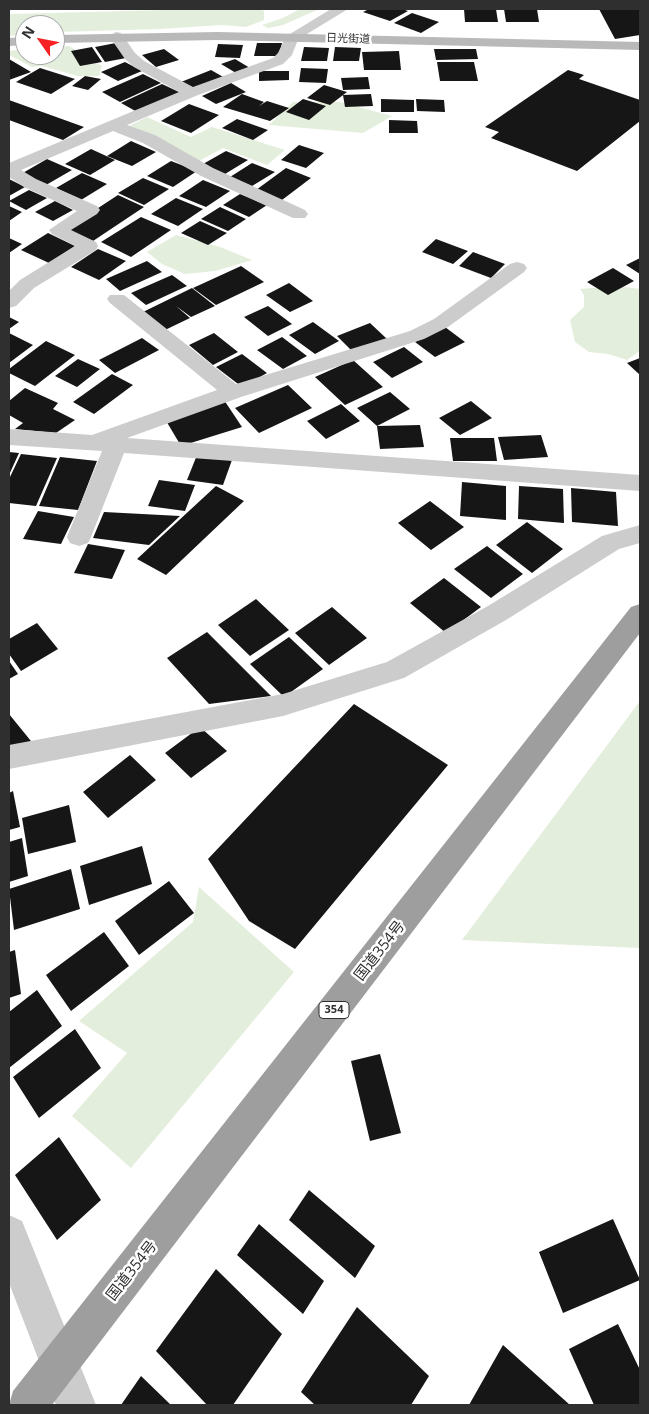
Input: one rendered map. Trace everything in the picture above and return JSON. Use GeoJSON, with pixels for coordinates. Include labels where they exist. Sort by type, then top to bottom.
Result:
{"type":"FeatureCollection","features":[{"type":"Feature","properties":{"kind":"highway","name":"国道354号"},"geometry":{"type":"LineString","coordinates":[[27,1405],[640,614]]}},
{"type":"Feature","properties":{"kind":"main road","name":"日光街道"},"geometry":{"type":"LineString","coordinates":[[65,39],[116,36],[292,37],[640,46]]}},
{"type":"Feature","properties":{"kind":"street"},"geometry":{"type":"LineString","coordinates":[[9,170],[192,92],[278,61],[285,55],[292,37],[341,9]]}},
{"type":"Feature","properties":{"kind":"street"},"geometry":{"type":"LineString","coordinates":[[116,36],[138,64],[169,82],[192,92]]}},
{"type":"Feature","properties":{"kind":"street"},"geometry":{"type":"LineString","coordinates":[[114,126],[149,139],[207,172],[299,214]]}},
{"type":"Feature","properties":{"kind":"street"},"geometry":{"type":"LineString","coordinates":[[9,170],[30,183],[91,210],[58,230],[89,246],[27,284],[9,302]]}},
{"type":"Feature","properties":{"kind":"street"},"geometry":{"type":"LineString","coordinates":[[92,443],[233,392],[417,335],[441,323],[517,268]]}},
{"type":"Feature","properties":{"kind":"street"},"geometry":{"type":"LineString","coordinates":[[117,299],[233,392]]}},
{"type":"Feature","properties":{"kind":"street"},"geometry":{"type":"LineString","coordinates":[[9,437],[640,483]]}},
{"type":"Feature","properties":{"kind":"street"},"geometry":{"type":"LineString","coordinates":[[79,537],[116,444]]}},
{"type":"Feature","properties":{"kind":"street"},"geometry":{"type":"LineString","coordinates":[[9,758],[282,706],[395,670],[497,613],[611,542],[640,534]]}},
{"type":"Feature","properties":{"kind":"street"},"geometry":{"type":"LineString","coordinates":[[9,1234],[76,1405]]}},
{"type":"Feature","properties":{"kind":"green space"},"geometry":{"type":"Polygon","coordinates":[[[258,9],[264,11],[264,20],[246,27],[222,25],[65,32],[65,15],[15,15],[15,35],[9,36],[9,14],[258,9]]]}},
{"type":"Feature","properties":{"kind":"green space"},"geometry":{"type":"Polygon","coordinates":[[[300,9],[319,9],[283,25],[268,28],[262,25],[283,18],[300,9]]]}},
{"type":"Feature","properties":{"kind":"green space"},"geometry":{"type":"Polygon","coordinates":[[[65,46],[69,46],[102,66],[99,76],[78,76],[42,66],[32,67],[28,65],[65,65],[65,46]]]}},
{"type":"Feature","properties":{"kind":"green space"},"geometry":{"type":"Polygon","coordinates":[[[15,50],[15,58],[9,55],[9,51],[15,50]]]}},
{"type":"Feature","properties":{"kind":"green space"},"geometry":{"type":"Polygon","coordinates":[[[293,102],[340,102],[392,116],[363,133],[269,125],[293,102]]]}},
{"type":"Feature","properties":{"kind":"green space"},"geometry":{"type":"Polygon","coordinates":[[[147,117],[191,137],[212,127],[285,150],[267,165],[223,148],[199,161],[127,127],[147,117]]]}},
{"type":"Feature","properties":{"kind":"green space"},"geometry":{"type":"Polygon","coordinates":[[[176,235],[220,247],[252,260],[215,271],[185,274],[162,264],[147,252],[176,235]]]}},
{"type":"Feature","properties":{"kind":"green space"},"geometry":{"type":"Polygon","coordinates":[[[618,286],[640,289],[640,351],[627,360],[608,354],[589,352],[575,342],[570,320],[584,307],[584,295],[580,289],[618,286]]]}},
{"type":"Feature","properties":{"kind":"green space"},"geometry":{"type":"Polygon","coordinates":[[[640,701],[640,948],[462,940],[640,701]]]}},
{"type":"Feature","properties":{"kind":"green space"},"geometry":{"type":"Polygon","coordinates":[[[199,887],[294,972],[131,1168],[72,1116],[127,1053],[79,1021],[193,922],[199,887]]]}},
{"type":"Feature","properties":{"kind":"building"},"geometry":{"type":"Polygon","coordinates":[[[369,9],[402,9],[408,11],[390,21],[363,12],[369,9]]]}},
{"type":"Feature","properties":{"kind":"building"},"geometry":{"type":"Polygon","coordinates":[[[464,9],[496,9],[498,22],[465,22],[464,9]]]}},
{"type":"Feature","properties":{"kind":"building"},"geometry":{"type":"Polygon","coordinates":[[[504,9],[537,9],[539,22],[506,22],[504,9]]]}},
{"type":"Feature","properties":{"kind":"building"},"geometry":{"type":"Polygon","coordinates":[[[599,9],[640,9],[640,35],[615,39],[599,9]]]}},
{"type":"Feature","properties":{"kind":"building"},"geometry":{"type":"Polygon","coordinates":[[[412,13],[439,22],[421,33],[394,23],[412,13]]]}},
{"type":"Feature","properties":{"kind":"building"},"geometry":{"type":"Polygon","coordinates":[[[116,43],[126,58],[105,62],[95,47],[116,43]]]}},
{"type":"Feature","properties":{"kind":"building"},"geometry":{"type":"Polygon","coordinates":[[[257,43],[282,43],[279,56],[254,56],[257,43]]]}},
{"type":"Feature","properties":{"kind":"building"},"geometry":{"type":"Polygon","coordinates":[[[218,44],[243,45],[240,58],[215,57],[218,44]]]}},
{"type":"Feature","properties":{"kind":"building"},"geometry":{"type":"Polygon","coordinates":[[[92,47],[102,62],[80,66],[71,51],[92,47]]]}},
{"type":"Feature","properties":{"kind":"building"},"geometry":{"type":"Polygon","coordinates":[[[304,47],[329,48],[327,61],[301,61],[304,47]]]}},
{"type":"Feature","properties":{"kind":"building"},"geometry":{"type":"Polygon","coordinates":[[[335,47],[361,48],[359,61],[333,61],[335,47]]]}},
{"type":"Feature","properties":{"kind":"building"},"geometry":{"type":"Polygon","coordinates":[[[164,49],[179,60],[156,67],[142,55],[164,49]]]}},
{"type":"Feature","properties":{"kind":"building"},"geometry":{"type":"Polygon","coordinates":[[[434,49],[476,49],[478,59],[436,60],[434,49]]]}},
{"type":"Feature","properties":{"kind":"building"},"geometry":{"type":"Polygon","coordinates":[[[399,51],[401,70],[364,70],[362,52],[399,51]]]}},
{"type":"Feature","properties":{"kind":"building"},"geometry":{"type":"Polygon","coordinates":[[[9,59],[15,63],[15,65],[19,65],[31,72],[9,80],[9,59]]]}},
{"type":"Feature","properties":{"kind":"building"},"geometry":{"type":"Polygon","coordinates":[[[235,59],[250,68],[236,73],[221,64],[235,59]]]}},
{"type":"Feature","properties":{"kind":"building"},"geometry":{"type":"Polygon","coordinates":[[[125,62],[142,71],[118,81],[101,72],[125,62]]]}},
{"type":"Feature","properties":{"kind":"building"},"geometry":{"type":"Polygon","coordinates":[[[437,62],[474,62],[478,81],[440,81],[437,62]]]}},
{"type":"Feature","properties":{"kind":"building"},"geometry":{"type":"Polygon","coordinates":[[[40,68],[75,79],[51,94],[16,82],[40,68]]]}},
{"type":"Feature","properties":{"kind":"building"},"geometry":{"type":"Polygon","coordinates":[[[301,68],[328,69],[326,83],[299,82],[301,68]]]}},
{"type":"Feature","properties":{"kind":"building"},"geometry":{"type":"Polygon","coordinates":[[[211,70],[225,78],[195,90],[181,82],[211,70]]]}},
{"type":"Feature","properties":{"kind":"building"},"geometry":{"type":"Polygon","coordinates":[[[568,70],[584,75],[579,79],[640,100],[640,121],[577,171],[491,138],[499,132],[485,127],[568,70]]]}},
{"type":"Feature","properties":{"kind":"building"},"geometry":{"type":"Polygon","coordinates":[[[259,71],[289,71],[289,80],[259,81],[259,71]]]}},
{"type":"Feature","properties":{"kind":"building"},"geometry":{"type":"Polygon","coordinates":[[[143,74],[161,83],[120,102],[102,92],[143,74]]]}},
{"type":"Feature","properties":{"kind":"building"},"geometry":{"type":"Polygon","coordinates":[[[85,76],[101,79],[88,90],[72,86],[85,76]]]}},
{"type":"Feature","properties":{"kind":"building"},"geometry":{"type":"Polygon","coordinates":[[[368,77],[370,89],[343,90],[341,78],[368,77]]]}},
{"type":"Feature","properties":{"kind":"building"},"geometry":{"type":"Polygon","coordinates":[[[231,83],[246,92],[216,104],[202,96],[231,83]]]}},
{"type":"Feature","properties":{"kind":"building"},"geometry":{"type":"Polygon","coordinates":[[[162,84],[181,93],[139,113],[121,103],[162,84]]]}},
{"type":"Feature","properties":{"kind":"building"},"geometry":{"type":"Polygon","coordinates":[[[324,85],[347,92],[330,105],[307,98],[324,85]]]}},
{"type":"Feature","properties":{"kind":"building"},"geometry":{"type":"Polygon","coordinates":[[[242,94],[264,102],[259,106],[267,101],[289,108],[270,121],[223,107],[242,94]]]}},
{"type":"Feature","properties":{"kind":"building"},"geometry":{"type":"Polygon","coordinates":[[[371,94],[373,106],[345,107],[343,95],[371,94]]]}},
{"type":"Feature","properties":{"kind":"building"},"geometry":{"type":"Polygon","coordinates":[[[303,99],[326,106],[309,120],[286,112],[303,99]]]}},
{"type":"Feature","properties":{"kind":"building"},"geometry":{"type":"Polygon","coordinates":[[[381,99],[414,100],[414,112],[381,112],[381,99]]]}},
{"type":"Feature","properties":{"kind":"building"},"geometry":{"type":"Polygon","coordinates":[[[416,99],[444,100],[445,112],[417,111],[416,99]]]}},
{"type":"Feature","properties":{"kind":"building"},"geometry":{"type":"Polygon","coordinates":[[[9,100],[84,127],[63,140],[9,120],[9,100]]]}},
{"type":"Feature","properties":{"kind":"building"},"geometry":{"type":"Polygon","coordinates":[[[189,104],[219,115],[191,133],[161,121],[189,104]]]}},
{"type":"Feature","properties":{"kind":"building"},"geometry":{"type":"Polygon","coordinates":[[[237,119],[268,130],[253,140],[222,128],[237,119]]]}},
{"type":"Feature","properties":{"kind":"building"},"geometry":{"type":"Polygon","coordinates":[[[389,120],[417,121],[418,133],[389,133],[389,120]]]}},
{"type":"Feature","properties":{"kind":"building"},"geometry":{"type":"Polygon","coordinates":[[[131,141],[156,152],[132,166],[107,156],[131,141]]]}},
{"type":"Feature","properties":{"kind":"building"},"geometry":{"type":"Polygon","coordinates":[[[299,145],[324,153],[306,168],[281,160],[299,145]]]}},
{"type":"Feature","properties":{"kind":"building"},"geometry":{"type":"Polygon","coordinates":[[[91,149],[115,160],[90,175],[65,164],[91,149]]]}},
{"type":"Feature","properties":{"kind":"building"},"geometry":{"type":"Polygon","coordinates":[[[226,151],[248,160],[225,174],[203,164],[226,151]]]}},
{"type":"Feature","properties":{"kind":"building"},"geometry":{"type":"Polygon","coordinates":[[[47,159],[72,170],[46,185],[21,174],[47,159]]]}},
{"type":"Feature","properties":{"kind":"building"},"geometry":{"type":"Polygon","coordinates":[[[171,161],[197,171],[173,187],[147,176],[171,161]]]}},
{"type":"Feature","properties":{"kind":"building"},"geometry":{"type":"Polygon","coordinates":[[[252,163],[275,172],[252,186],[230,177],[252,163]]]}},
{"type":"Feature","properties":{"kind":"building"},"geometry":{"type":"Polygon","coordinates":[[[286,168],[311,178],[282,200],[256,190],[286,168]]]}},
{"type":"Feature","properties":{"kind":"building"},"geometry":{"type":"Polygon","coordinates":[[[82,173],[107,184],[81,200],[56,188],[82,173]]]}},
{"type":"Feature","properties":{"kind":"building"},"geometry":{"type":"Polygon","coordinates":[[[143,178],[169,189],[144,205],[118,193],[143,178]]]}},
{"type":"Feature","properties":{"kind":"building"},"geometry":{"type":"Polygon","coordinates":[[[9,179],[25,187],[9,196],[9,179]]]}},
{"type":"Feature","properties":{"kind":"building"},"geometry":{"type":"Polygon","coordinates":[[[203,180],[230,191],[206,207],[179,196],[203,180]]]}},
{"type":"Feature","properties":{"kind":"building"},"geometry":{"type":"Polygon","coordinates":[[[29,190],[47,198],[26,210],[9,201],[29,190]]]}},
{"type":"Feature","properties":{"kind":"building"},"geometry":{"type":"Polygon","coordinates":[[[240,194],[267,205],[249,217],[223,205],[240,194]]]}},
{"type":"Feature","properties":{"kind":"building"},"geometry":{"type":"Polygon","coordinates":[[[118,195],[144,207],[93,241],[66,229],[118,195]]]}},
{"type":"Feature","properties":{"kind":"building"},"geometry":{"type":"Polygon","coordinates":[[[176,198],[203,209],[178,226],[151,214],[176,198]]]}},
{"type":"Feature","properties":{"kind":"building"},"geometry":{"type":"Polygon","coordinates":[[[55,201],[73,210],[53,221],[35,212],[55,201]]]}},
{"type":"Feature","properties":{"kind":"building"},"geometry":{"type":"Polygon","coordinates":[[[9,206],[22,212],[9,221],[9,206]]]}},
{"type":"Feature","properties":{"kind":"building"},"geometry":{"type":"Polygon","coordinates":[[[220,207],[246,219],[228,231],[201,219],[220,207]]]}},
{"type":"Feature","properties":{"kind":"building"},"geometry":{"type":"Polygon","coordinates":[[[141,217],[171,230],[131,257],[101,242],[141,217]]]}},
{"type":"Feature","properties":{"kind":"building"},"geometry":{"type":"Polygon","coordinates":[[[200,221],[227,233],[208,245],[181,233],[200,221]]]}},
{"type":"Feature","properties":{"kind":"building"},"geometry":{"type":"Polygon","coordinates":[[[48,233],[75,246],[49,263],[21,250],[48,233]]]}},
{"type":"Feature","properties":{"kind":"building"},"geometry":{"type":"Polygon","coordinates":[[[9,238],[22,244],[9,253],[9,238]]]}},
{"type":"Feature","properties":{"kind":"building"},"geometry":{"type":"Polygon","coordinates":[[[436,239],[468,251],[453,264],[422,252],[436,239]]]}},
{"type":"Feature","properties":{"kind":"building"},"geometry":{"type":"Polygon","coordinates":[[[98,249],[126,261],[99,280],[71,267],[98,249]]]}},
{"type":"Feature","properties":{"kind":"building"},"geometry":{"type":"Polygon","coordinates":[[[473,252],[505,264],[491,278],[459,266],[473,252]]]}},
{"type":"Feature","properties":{"kind":"building"},"geometry":{"type":"Polygon","coordinates":[[[640,258],[640,274],[626,265],[640,258]]]}},
{"type":"Feature","properties":{"kind":"building"},"geometry":{"type":"Polygon","coordinates":[[[147,261],[162,272],[120,291],[106,279],[147,261]]]}},
{"type":"Feature","properties":{"kind":"building"},"geometry":{"type":"Polygon","coordinates":[[[241,266],[264,282],[216,305],[193,288],[241,266]]]}},
{"type":"Feature","properties":{"kind":"building"},"geometry":{"type":"Polygon","coordinates":[[[613,268],[634,281],[608,295],[587,282],[613,268]]]}},
{"type":"Feature","properties":{"kind":"building"},"geometry":{"type":"Polygon","coordinates":[[[172,275],[187,286],[146,305],[131,293],[172,275]]]}},
{"type":"Feature","properties":{"kind":"building"},"geometry":{"type":"Polygon","coordinates":[[[289,283],[313,301],[290,312],[266,295],[289,283]]]}},
{"type":"Feature","properties":{"kind":"building"},"geometry":{"type":"Polygon","coordinates":[[[192,288],[215,306],[191,317],[176,306],[190,318],[165,330],[143,312],[192,288]]]}},
{"type":"Feature","properties":{"kind":"building"},"geometry":{"type":"Polygon","coordinates":[[[268,306],[292,324],[268,336],[244,317],[268,306]]]}},
{"type":"Feature","properties":{"kind":"building"},"geometry":{"type":"Polygon","coordinates":[[[9,317],[19,322],[9,329],[9,317]]]}},
{"type":"Feature","properties":{"kind":"building"},"geometry":{"type":"Polygon","coordinates":[[[313,322],[339,341],[315,354],[289,335],[313,322]]]}},
{"type":"Feature","properties":{"kind":"building"},"geometry":{"type":"Polygon","coordinates":[[[370,323],[387,339],[354,353],[337,336],[370,323]]]}},
{"type":"Feature","properties":{"kind":"building"},"geometry":{"type":"Polygon","coordinates":[[[445,327],[465,342],[435,357],[415,342],[445,327]]]}},
{"type":"Feature","properties":{"kind":"building"},"geometry":{"type":"Polygon","coordinates":[[[9,333],[33,345],[9,363],[9,333]]]}},
{"type":"Feature","properties":{"kind":"building"},"geometry":{"type":"Polygon","coordinates":[[[214,333],[238,352],[213,365],[189,345],[214,333]]]}},
{"type":"Feature","properties":{"kind":"building"},"geometry":{"type":"Polygon","coordinates":[[[282,337],[307,356],[283,369],[257,350],[282,337]]]}},
{"type":"Feature","properties":{"kind":"building"},"geometry":{"type":"Polygon","coordinates":[[[142,338],[159,350],[115,373],[99,360],[142,338]]]}},
{"type":"Feature","properties":{"kind":"building"},"geometry":{"type":"Polygon","coordinates":[[[46,341],[75,355],[35,386],[9,373],[9,369],[46,341]]]}},
{"type":"Feature","properties":{"kind":"building"},"geometry":{"type":"Polygon","coordinates":[[[404,347],[423,362],[392,378],[373,362],[404,347]]]}},
{"type":"Feature","properties":{"kind":"building"},"geometry":{"type":"Polygon","coordinates":[[[242,354],[267,373],[242,387],[216,367],[242,354]]]}},
{"type":"Feature","properties":{"kind":"building"},"geometry":{"type":"Polygon","coordinates":[[[640,358],[640,375],[627,363],[640,358]]]}},
{"type":"Feature","properties":{"kind":"building"},"geometry":{"type":"Polygon","coordinates":[[[78,359],[100,369],[77,387],[55,376],[78,359]]]}},
{"type":"Feature","properties":{"kind":"building"},"geometry":{"type":"Polygon","coordinates":[[[353,360],[383,387],[345,405],[315,377],[353,360]]]}},
{"type":"Feature","properties":{"kind":"building"},"geometry":{"type":"Polygon","coordinates":[[[112,374],[133,385],[94,414],[73,402],[112,374]]]}},
{"type":"Feature","properties":{"kind":"building"},"geometry":{"type":"Polygon","coordinates":[[[288,385],[312,408],[259,433],[235,408],[288,385]]]}},
{"type":"Feature","properties":{"kind":"building"},"geometry":{"type":"Polygon","coordinates":[[[25,388],[58,403],[53,409],[75,420],[56,433],[15,429],[23,423],[9,415],[9,401],[25,388]]]}},
{"type":"Feature","properties":{"kind":"building"},"geometry":{"type":"Polygon","coordinates":[[[390,392],[410,409],[377,426],[357,408],[390,392]]]}},
{"type":"Feature","properties":{"kind":"building"},"geometry":{"type":"Polygon","coordinates":[[[224,400],[242,427],[181,446],[165,419],[224,400]]]}},
{"type":"Feature","properties":{"kind":"building"},"geometry":{"type":"Polygon","coordinates":[[[471,401],[492,418],[460,435],[439,418],[471,401]]]}},
{"type":"Feature","properties":{"kind":"building"},"geometry":{"type":"Polygon","coordinates":[[[341,404],[360,421],[326,439],[307,421],[341,404]]]}},
{"type":"Feature","properties":{"kind":"building"},"geometry":{"type":"Polygon","coordinates":[[[420,425],[424,447],[380,449],[377,426],[420,425]]]}},
{"type":"Feature","properties":{"kind":"building"},"geometry":{"type":"Polygon","coordinates":[[[541,435],[548,457],[504,460],[498,437],[541,435]]]}},
{"type":"Feature","properties":{"kind":"building"},"geometry":{"type":"Polygon","coordinates":[[[450,438],[494,438],[497,461],[453,461],[450,438]]]}},
{"type":"Feature","properties":{"kind":"building"},"geometry":{"type":"Polygon","coordinates":[[[9,452],[19,453],[9,475],[9,452]]]}},
{"type":"Feature","properties":{"kind":"building"},"geometry":{"type":"Polygon","coordinates":[[[21,454],[57,458],[36,506],[9,503],[9,479],[21,454]]]}},
{"type":"Feature","properties":{"kind":"building"},"geometry":{"type":"Polygon","coordinates":[[[197,455],[232,460],[223,485],[187,480],[197,455]]]}},
{"type":"Feature","properties":{"kind":"building"},"geometry":{"type":"Polygon","coordinates":[[[60,457],[97,461],[78,510],[39,506],[60,457]]]}},
{"type":"Feature","properties":{"kind":"building"},"geometry":{"type":"Polygon","coordinates":[[[159,480],[195,485],[185,511],[148,506],[159,480]]]}},
{"type":"Feature","properties":{"kind":"building"},"geometry":{"type":"Polygon","coordinates":[[[462,482],[506,486],[506,520],[460,516],[462,482]]]}},
{"type":"Feature","properties":{"kind":"building"},"geometry":{"type":"Polygon","coordinates":[[[216,486],[244,501],[166,575],[137,559],[216,486]]]}},
{"type":"Feature","properties":{"kind":"building"},"geometry":{"type":"Polygon","coordinates":[[[519,486],[563,489],[564,523],[518,519],[519,486]]]}},
{"type":"Feature","properties":{"kind":"building"},"geometry":{"type":"Polygon","coordinates":[[[571,488],[616,492],[618,526],[572,522],[571,488]]]}},
{"type":"Feature","properties":{"kind":"building"},"geometry":{"type":"Polygon","coordinates":[[[430,501],[464,527],[431,550],[398,523],[430,501]]]}},
{"type":"Feature","properties":{"kind":"building"},"geometry":{"type":"Polygon","coordinates":[[[38,511],[74,517],[61,544],[23,539],[38,511]]]}},
{"type":"Feature","properties":{"kind":"building"},"geometry":{"type":"Polygon","coordinates":[[[104,512],[180,516],[149,545],[93,538],[104,512]]]}},
{"type":"Feature","properties":{"kind":"building"},"geometry":{"type":"Polygon","coordinates":[[[527,522],[563,549],[532,573],[496,545],[527,522]]]}},
{"type":"Feature","properties":{"kind":"building"},"geometry":{"type":"Polygon","coordinates":[[[88,544],[125,550],[112,579],[74,573],[88,544]]]}},
{"type":"Feature","properties":{"kind":"building"},"geometry":{"type":"Polygon","coordinates":[[[487,546],[523,574],[491,598],[454,569],[487,546]]]}},
{"type":"Feature","properties":{"kind":"building"},"geometry":{"type":"Polygon","coordinates":[[[444,578],[481,607],[446,633],[410,603],[444,578]]]}},
{"type":"Feature","properties":{"kind":"building"},"geometry":{"type":"Polygon","coordinates":[[[256,599],[289,630],[250,656],[218,625],[256,599]]]}},
{"type":"Feature","properties":{"kind":"building"},"geometry":{"type":"Polygon","coordinates":[[[332,607],[367,638],[329,665],[295,633],[332,607]]]}},
{"type":"Feature","properties":{"kind":"building"},"geometry":{"type":"Polygon","coordinates":[[[37,623],[58,649],[21,671],[9,654],[9,639],[37,623]]]}},
{"type":"Feature","properties":{"kind":"building"},"geometry":{"type":"Polygon","coordinates":[[[207,632],[271,696],[209,704],[167,658],[207,632]]]}},
{"type":"Feature","properties":{"kind":"building"},"geometry":{"type":"Polygon","coordinates":[[[289,637],[323,669],[284,697],[250,664],[289,637]]]}},
{"type":"Feature","properties":{"kind":"building"},"geometry":{"type":"Polygon","coordinates":[[[9,661],[18,674],[9,679],[9,661]]]}},
{"type":"Feature","properties":{"kind":"building"},"geometry":{"type":"Polygon","coordinates":[[[354,704],[448,765],[295,949],[249,921],[208,859],[354,704]]]}},
{"type":"Feature","properties":{"kind":"building"},"geometry":{"type":"Polygon","coordinates":[[[9,714],[35,746],[9,750],[9,714]]]}},
{"type":"Feature","properties":{"kind":"building"},"geometry":{"type":"Polygon","coordinates":[[[200,727],[227,751],[191,778],[165,753],[200,727]]]}},
{"type":"Feature","properties":{"kind":"building"},"geometry":{"type":"Polygon","coordinates":[[[130,755],[156,780],[108,818],[83,792],[130,755]]]}},
{"type":"Feature","properties":{"kind":"building"},"geometry":{"type":"Polygon","coordinates":[[[13,791],[20,827],[9,830],[9,793],[13,791]]]}},
{"type":"Feature","properties":{"kind":"building"},"geometry":{"type":"Polygon","coordinates":[[[69,805],[76,842],[28,854],[22,818],[69,805]]]}},
{"type":"Feature","properties":{"kind":"building"},"geometry":{"type":"Polygon","coordinates":[[[22,838],[28,876],[9,882],[9,842],[22,838]]]}},
{"type":"Feature","properties":{"kind":"building"},"geometry":{"type":"Polygon","coordinates":[[[142,846],[152,884],[89,905],[80,866],[142,846]]]}},
{"type":"Feature","properties":{"kind":"building"},"geometry":{"type":"Polygon","coordinates":[[[71,869],[80,909],[14,930],[9,889],[71,869]]]}},
{"type":"Feature","properties":{"kind":"building"},"geometry":{"type":"Polygon","coordinates":[[[169,881],[194,913],[139,955],[115,921],[169,881]]]}},
{"type":"Feature","properties":{"kind":"building"},"geometry":{"type":"Polygon","coordinates":[[[104,932],[129,966],[71,1011],[46,975],[104,932]]]}},
{"type":"Feature","properties":{"kind":"building"},"geometry":{"type":"Polygon","coordinates":[[[15,950],[21,994],[9,998],[9,952],[15,950]]]}},
{"type":"Feature","properties":{"kind":"building"},"geometry":{"type":"Polygon","coordinates":[[[37,990],[62,1026],[9,1068],[9,1012],[37,990]]]}},
{"type":"Feature","properties":{"kind":"building"},"geometry":{"type":"Polygon","coordinates":[[[75,1029],[101,1068],[39,1118],[13,1077],[75,1029]]]}},
{"type":"Feature","properties":{"kind":"building"},"geometry":{"type":"Polygon","coordinates":[[[380,1054],[401,1133],[370,1141],[351,1061],[380,1054]]]}},
{"type":"Feature","properties":{"kind":"building"},"geometry":{"type":"Polygon","coordinates":[[[59,1137],[101,1200],[57,1240],[15,1175],[59,1137]]]}},
{"type":"Feature","properties":{"kind":"building"},"geometry":{"type":"Polygon","coordinates":[[[309,1190],[375,1246],[355,1278],[289,1220],[309,1190]]]}},
{"type":"Feature","properties":{"kind":"building"},"geometry":{"type":"Polygon","coordinates":[[[613,1219],[640,1280],[563,1313],[539,1252],[613,1219]]]}},
{"type":"Feature","properties":{"kind":"building"},"geometry":{"type":"Polygon","coordinates":[[[259,1224],[324,1281],[303,1314],[237,1255],[259,1224]]]}},
{"type":"Feature","properties":{"kind":"building"},"geometry":{"type":"Polygon","coordinates":[[[216,1269],[282,1334],[233,1405],[207,1405],[156,1351],[216,1269]]]}},
{"type":"Feature","properties":{"kind":"building"},"geometry":{"type":"Polygon","coordinates":[[[357,1307],[429,1376],[411,1405],[315,1405],[301,1392],[357,1307]]]}},
{"type":"Feature","properties":{"kind":"building"},"geometry":{"type":"Polygon","coordinates":[[[618,1324],[640,1370],[640,1405],[594,1405],[569,1349],[618,1324]]]}},
{"type":"Feature","properties":{"kind":"building"},"geometry":{"type":"Polygon","coordinates":[[[503,1345],[570,1405],[469,1405],[503,1345]]]}},
{"type":"Feature","properties":{"kind":"building"},"geometry":{"type":"Polygon","coordinates":[[[141,1376],[171,1405],[121,1405],[141,1376]]]}}]}
